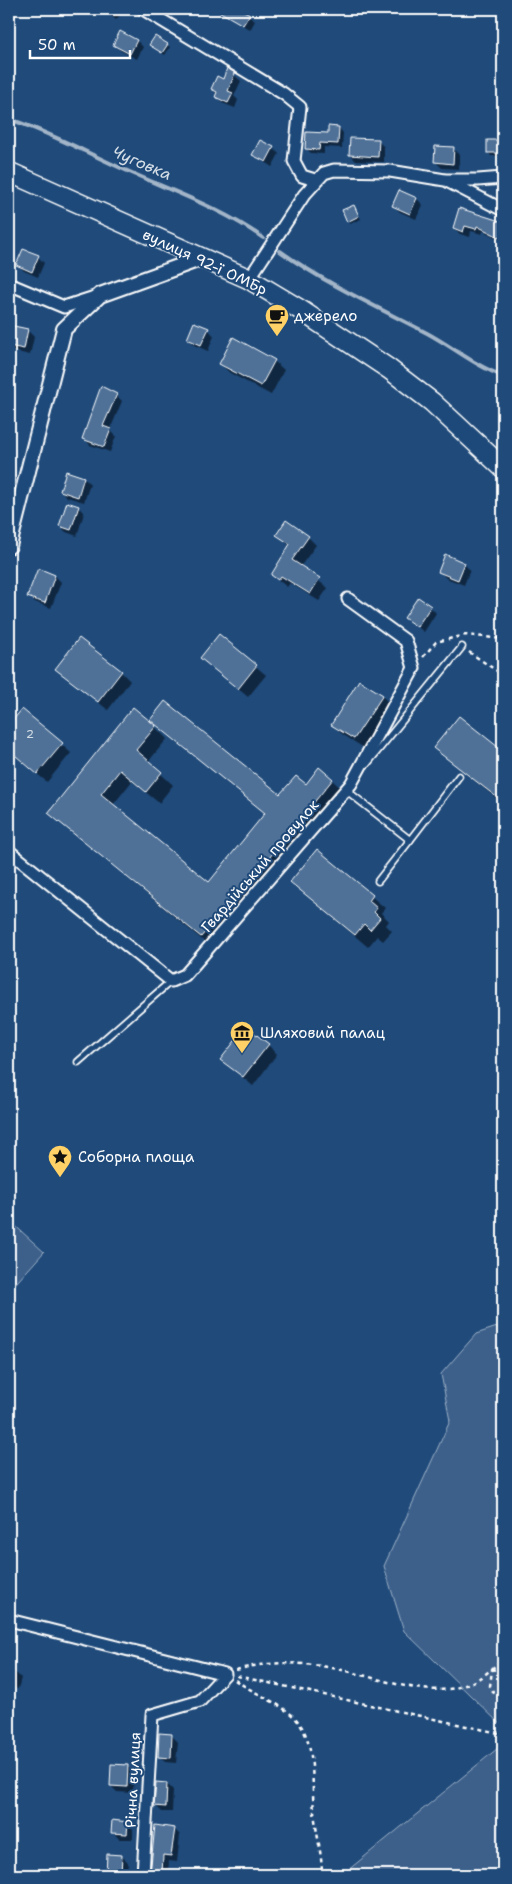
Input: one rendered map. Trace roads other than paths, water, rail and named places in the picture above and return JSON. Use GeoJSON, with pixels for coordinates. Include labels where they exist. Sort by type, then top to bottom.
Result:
{"type":"FeatureCollection","features":[{"type":"Feature","properties":{"kind":"highway","name":"вулиця 92-ї ОМБр"},"geometry":{"type":"LineString","coordinates":[[9,172],[200,259],[249,279],[390,368],[432,402],[503,468]]}},
{"type":"Feature","properties":{"kind":"street"},"geometry":{"type":"LineString","coordinates":[[143,9],[284,94],[300,107],[294,161],[302,176],[315,180]]}},
{"type":"Feature","properties":{"kind":"street"},"geometry":{"type":"LineString","coordinates":[[249,279],[315,180],[324,173],[334,170],[390,172],[445,180],[503,178]]}},
{"type":"Feature","properties":{"kind":"street"},"geometry":{"type":"LineString","coordinates":[[445,180],[503,210]]}},
{"type":"Feature","properties":{"kind":"street"},"geometry":{"type":"LineString","coordinates":[[9,284],[64,307],[200,259]]}},
{"type":"Feature","properties":{"kind":"street"},"geometry":{"type":"LineString","coordinates":[[9,546],[64,328],[100,295]]}},
{"type":"Feature","properties":{"kind":"street","name":"Гвардійський провулок"},"geometry":{"type":"LineString","coordinates":[[171,981],[185,974],[348,787],[414,668],[406,641],[348,598]]}},
{"type":"Feature","properties":{"kind":"street"},"geometry":{"type":"LineString","coordinates":[[9,851],[171,981]]}},
{"type":"Feature","properties":{"kind":"street","name":"Річна вулиця"},"geometry":{"type":"LineString","coordinates":[[9,1620],[225,1674],[200,1701],[152,1715],[143,1875]]}},
{"type":"Feature","properties":{"kind":"lane"},"geometry":{"type":"LineString","coordinates":[[410,840],[348,787],[462,647]]}},
{"type":"Feature","properties":{"kind":"lane"},"geometry":{"type":"LineString","coordinates":[[378,881],[460,776]]}},
{"type":"Feature","properties":{"kind":"lane"},"geometry":{"type":"LineString","coordinates":[[78,1062],[171,981]]}},
{"type":"Feature","properties":{"kind":"waterway","name":"Чуговка"},"geometry":{"type":"LineString","coordinates":[[9,119],[53,136],[195,200],[230,217],[263,238]]}},
{"type":"Feature","properties":{"kind":"waterway","name":"Чуговка"},"geometry":{"type":"LineString","coordinates":[[280,251],[334,285],[437,338],[474,362],[503,376]]}},
{"type":"Feature","properties":{"kind":"place","name":"джерело"},"geometry":{"type":"Point","coordinates":[277,337]}},
{"type":"Feature","properties":{"kind":"place","name":"Шляховий палац"},"geometry":{"type":"Point","coordinates":[242,1054]}},
{"type":"Feature","properties":{"kind":"place","name":"Соборна площа"},"geometry":{"type":"Point","coordinates":[60,1178]}}]}
